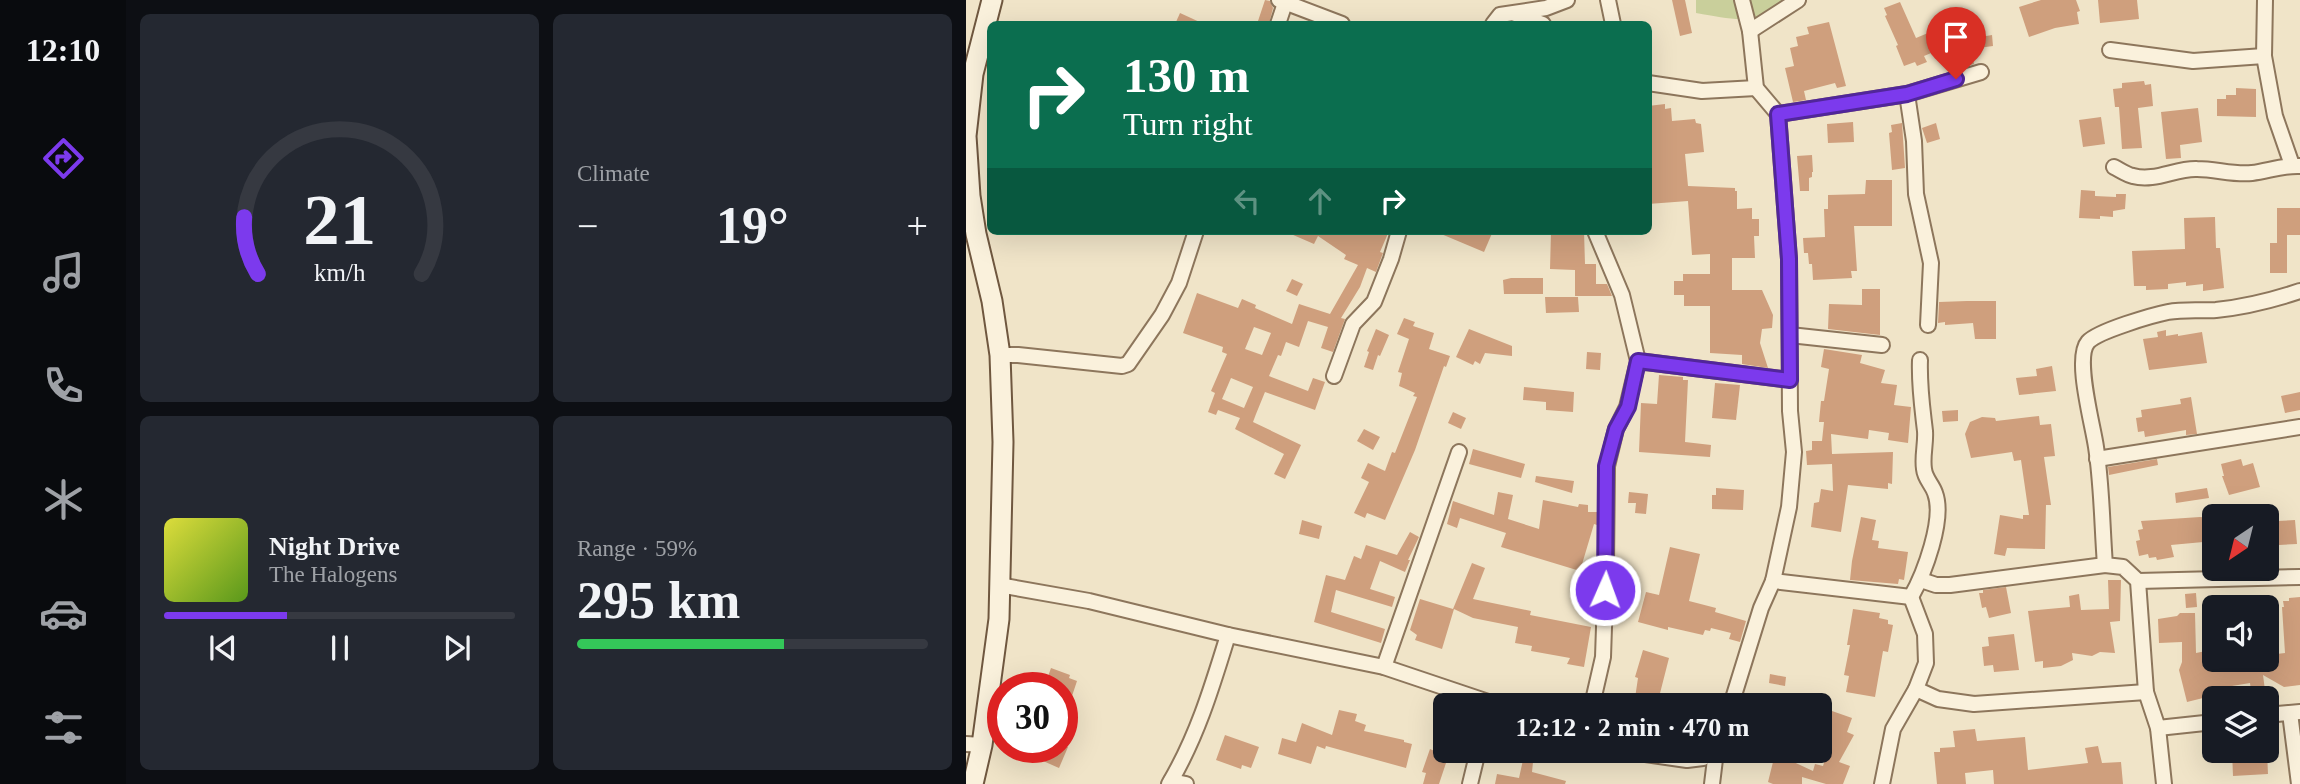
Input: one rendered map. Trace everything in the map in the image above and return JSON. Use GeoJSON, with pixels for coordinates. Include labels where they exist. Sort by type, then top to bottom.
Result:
{"type":"FeatureCollection","features":[{"type":"Feature","properties":{"kind":"street"},"geometry":{"type":"LineString","coordinates":[[972,784],[974,745],[999,619],[1003,442],[1000,355],[992,301],[970,196],[966,136],[974,74],[992,0]]}},
{"type":"Feature","properties":{"kind":"street"},"geometry":{"type":"LineString","coordinates":[[1495,21],[1500,15],[1546,8],[1567,0]]}},
{"type":"Feature","properties":{"kind":"street"},"geometry":{"type":"LineString","coordinates":[[1608,0],[1612,21]]}},
{"type":"Feature","properties":{"kind":"street"},"geometry":{"type":"LineString","coordinates":[[1735,693],[1761,608],[1773,581],[1790,508],[1794,452],[1790,380],[1789,259],[1778,114],[1756,88],[1750,31],[1742,0]]}},
{"type":"Feature","properties":{"kind":"street"},"geometry":{"type":"LineString","coordinates":[[1750,31],[1798,0]]}},
{"type":"Feature","properties":{"kind":"street"},"geometry":{"type":"LineString","coordinates":[[2113,167],[2133,176],[2152,178],[2179,170],[2250,173],[2296,166],[2275,116],[2264,56],[2265,0]]}},
{"type":"Feature","properties":{"kind":"street"},"geometry":{"type":"LineString","coordinates":[[1279,21],[1283,1],[1334,21]]}},
{"type":"Feature","properties":{"kind":"street"},"geometry":{"type":"LineString","coordinates":[[1515,14],[1535,21]]}},
{"type":"Feature","properties":{"kind":"street"},"geometry":{"type":"LineString","coordinates":[[2110,50],[2193,61],[2264,56]]}},
{"type":"Feature","properties":{"kind":"street"},"geometry":{"type":"LineString","coordinates":[[1778,114],[1907,94],[1981,72]]}},
{"type":"Feature","properties":{"kind":"street"},"geometry":{"type":"LineString","coordinates":[[1652,84],[1702,91],[1756,88]]}},
{"type":"Feature","properties":{"kind":"street"},"geometry":{"type":"LineString","coordinates":[[1907,94],[1914,141],[1916,194],[1931,263],[1928,325]]}},
{"type":"Feature","properties":{"kind":"street"},"geometry":{"type":"LineString","coordinates":[[1000,355],[1122,366],[1128,364],[1162,315],[1179,284],[1195,235]]}},
{"type":"Feature","properties":{"kind":"street"},"geometry":{"type":"LineString","coordinates":[[1334,376],[1353,324],[1374,302],[1398,235]]}},
{"type":"Feature","properties":{"kind":"street"},"geometry":{"type":"LineString","coordinates":[[1594,693],[1602,657],[1606,567],[1606,466],[1616,429],[1628,407],[1638,361],[1622,295],[1597,235]]}},
{"type":"Feature","properties":{"kind":"street"},"geometry":{"type":"LineString","coordinates":[[2105,565],[2097,458],[2086,401],[2086,344],[2094,337],[2146,317],[2171,311],[2219,309],[2278,299],[2300,291]]}},
{"type":"Feature","properties":{"kind":"street"},"geometry":{"type":"LineString","coordinates":[[1790,335],[1882,345]]}},
{"type":"Feature","properties":{"kind":"street"},"geometry":{"type":"LineString","coordinates":[[1911,597],[1921,580],[1938,517],[1936,493],[1925,475],[1923,465],[1925,433],[1919,389],[1920,360]]}},
{"type":"Feature","properties":{"kind":"street"},"geometry":{"type":"LineString","coordinates":[[1638,361],[1790,380]]}},
{"type":"Feature","properties":{"kind":"street"},"geometry":{"type":"LineString","coordinates":[[2097,458],[2300,427]]}},
{"type":"Feature","properties":{"kind":"street"},"geometry":{"type":"LineString","coordinates":[[1384,667],[1459,452]]}},
{"type":"Feature","properties":{"kind":"street"},"geometry":{"type":"LineString","coordinates":[[1921,580],[1936,585],[1950,585],[2105,565],[2123,567],[2138,582],[2146,692],[2158,728],[2164,784]]}},
{"type":"Feature","properties":{"kind":"street"},"geometry":{"type":"LineString","coordinates":[[2138,582],[2300,577]]}},
{"type":"Feature","properties":{"kind":"street"},"geometry":{"type":"LineString","coordinates":[[1773,581],[1911,597]]}},
{"type":"Feature","properties":{"kind":"street"},"geometry":{"type":"LineString","coordinates":[[999,585],[1089,601],[1228,635],[1384,667],[1458,693]]}},
{"type":"Feature","properties":{"kind":"street"},"geometry":{"type":"LineString","coordinates":[[1882,784],[1893,729],[1916,689],[1926,663],[1925,634],[1911,597]]}},
{"type":"Feature","properties":{"kind":"street"},"geometry":{"type":"LineString","coordinates":[[1186,784],[1170,783],[1205,712],[1228,635]]}},
{"type":"Feature","properties":{"kind":"street"},"geometry":{"type":"LineString","coordinates":[[1916,689],[1938,699],[1974,704],[2146,692]]}},
{"type":"Feature","properties":{"kind":"street"},"geometry":{"type":"LineString","coordinates":[[2295,712],[2299,784]]}},
{"type":"Feature","properties":{"kind":"street"},"geometry":{"type":"LineString","coordinates":[[2158,728],[2202,723]]}},
{"type":"Feature","properties":{"kind":"street"},"geometry":{"type":"LineString","coordinates":[[1470,784],[1475,763]]}},
{"type":"Feature","properties":{"kind":"street"},"geometry":{"type":"LineString","coordinates":[[1712,784],[1713,763]]}},
{"type":"Feature","properties":{"kind":"green space"},"geometry":{"type":"Polygon","coordinates":[[[1696,0],[1791,0],[1766,14],[1734,19],[1696,13],[1696,0]]]}},
{"type":"Feature","properties":{"kind":"building"},"geometry":{"type":"Polygon","coordinates":[[[1265,0],[1270,1],[1273,8],[1270,21],[1258,21],[1265,0]]]}},
{"type":"Feature","properties":{"kind":"building"},"geometry":{"type":"Polygon","coordinates":[[[1672,0],[1685,0],[1692,33],[1680,36],[1672,0]]]}},
{"type":"Feature","properties":{"kind":"building"},"geometry":{"type":"Polygon","coordinates":[[[2041,0],[2076,0],[2080,11],[2077,12],[2079,24],[2055,28],[2029,37],[2019,7],[2041,0]]]}},
{"type":"Feature","properties":{"kind":"building"},"geometry":{"type":"Polygon","coordinates":[[[2098,0],[2137,0],[2139,19],[2100,23],[2098,0]]]}},
{"type":"Feature","properties":{"kind":"building"},"geometry":{"type":"Polygon","coordinates":[[[1900,2],[1916,38],[1965,22],[1969,39],[1992,35],[1993,46],[1971,49],[1974,64],[1954,70],[1948,46],[1924,56],[1927,62],[1917,66],[1915,62],[1904,66],[1884,8],[1900,2]]]}},
{"type":"Feature","properties":{"kind":"building"},"geometry":{"type":"Polygon","coordinates":[[[1180,13],[1197,21],[1176,21],[1180,13]]]}},
{"type":"Feature","properties":{"kind":"building"},"geometry":{"type":"Polygon","coordinates":[[[1829,22],[1846,86],[1837,88],[1835,83],[1804,91],[1806,100],[1793,102],[1785,68],[1794,66],[1790,48],[1798,46],[1796,37],[1809,34],[1807,27],[1829,22]]]}},
{"type":"Feature","properties":{"kind":"building"},"geometry":{"type":"Polygon","coordinates":[[[2144,81],[2145,85],[2151,84],[2153,106],[2138,108],[2142,148],[2122,149],[2119,107],[2115,107],[2113,89],[2122,88],[2122,83],[2144,81]]]}},
{"type":"Feature","properties":{"kind":"building"},"geometry":{"type":"Polygon","coordinates":[[[2236,88],[2256,89],[2256,117],[2217,116],[2217,99],[2236,95],[2236,88]]]}},
{"type":"Feature","properties":{"kind":"building"},"geometry":{"type":"Polygon","coordinates":[[[1665,104],[1665,109],[1671,108],[1672,121],[1695,119],[1696,123],[1701,124],[1704,152],[1685,154],[1688,186],[1735,188],[1737,209],[1752,208],[1752,219],[1759,219],[1759,236],[1754,236],[1755,258],[1732,258],[1732,290],[1762,290],[1773,315],[1772,328],[1762,329],[1760,343],[1768,368],[1742,364],[1742,355],[1710,353],[1710,306],[1684,306],[1684,295],[1674,295],[1674,281],[1683,281],[1683,274],[1710,274],[1710,254],[1692,255],[1688,201],[1652,204],[1652,106],[1665,104]]]}},
{"type":"Feature","properties":{"kind":"building"},"geometry":{"type":"Polygon","coordinates":[[[2198,108],[2202,142],[2180,145],[2181,158],[2166,159],[2161,112],[2198,108]]]}},
{"type":"Feature","properties":{"kind":"building"},"geometry":{"type":"Polygon","coordinates":[[[2101,117],[2105,144],[2083,147],[2079,120],[2101,117]]]}},
{"type":"Feature","properties":{"kind":"building"},"geometry":{"type":"Polygon","coordinates":[[[1853,122],[1854,142],[1828,143],[1827,124],[1853,122]]]}},
{"type":"Feature","properties":{"kind":"building"},"geometry":{"type":"Polygon","coordinates":[[[1902,123],[1905,168],[1892,170],[1889,133],[1892,132],[1891,125],[1902,123]]]}},
{"type":"Feature","properties":{"kind":"building"},"geometry":{"type":"Polygon","coordinates":[[[1936,123],[1940,139],[1927,143],[1922,128],[1936,123]]]}},
{"type":"Feature","properties":{"kind":"building"},"geometry":{"type":"Polygon","coordinates":[[[1812,155],[1813,172],[1809,178],[1809,191],[1800,191],[1797,156],[1812,155]]]}},
{"type":"Feature","properties":{"kind":"building"},"geometry":{"type":"Polygon","coordinates":[[[1866,180],[1892,180],[1892,226],[1854,226],[1857,271],[1851,271],[1852,278],[1813,280],[1812,264],[1809,264],[1808,253],[1804,253],[1803,238],[1825,237],[1824,209],[1828,209],[1828,195],[1865,194],[1866,180]]]}},
{"type":"Feature","properties":{"kind":"building"},"geometry":{"type":"Polygon","coordinates":[[[2081,190],[2095,191],[2095,196],[2116,197],[2116,194],[2126,194],[2125,209],[2113,211],[2113,217],[2079,218],[2081,190]]]}},
{"type":"Feature","properties":{"kind":"building"},"geometry":{"type":"Polygon","coordinates":[[[2277,208],[2300,208],[2300,235],[2287,235],[2287,273],[2270,273],[2270,243],[2277,243],[2277,208]]]}},
{"type":"Feature","properties":{"kind":"building"},"geometry":{"type":"Polygon","coordinates":[[[2215,217],[2216,248],[2220,248],[2224,288],[2203,291],[2203,284],[2186,286],[2186,282],[2168,284],[2168,289],[2146,290],[2146,286],[2134,286],[2132,251],[2185,249],[2184,218],[2215,217]]]}},
{"type":"Feature","properties":{"kind":"building"},"geometry":{"type":"Polygon","coordinates":[[[1293,235],[1387,235],[1376,272],[1367,268],[1360,287],[1341,318],[1345,319],[1333,352],[1321,348],[1328,327],[1308,321],[1299,347],[1286,342],[1269,376],[1308,391],[1313,378],[1325,382],[1315,410],[1265,392],[1253,422],[1301,445],[1285,479],[1274,474],[1284,454],[1235,429],[1240,418],[1218,410],[1216,415],[1208,412],[1215,393],[1211,391],[1227,354],[1222,352],[1223,347],[1183,333],[1197,293],[1238,308],[1242,299],[1256,305],[1255,308],[1292,324],[1299,304],[1330,314],[1358,265],[1344,259],[1346,255],[1318,236],[1314,244],[1293,235]],[[1254,327],[1245,349],[1262,355],[1271,333],[1254,327]],[[1231,378],[1222,399],[1244,408],[1253,387],[1231,378]]]}},
{"type":"Feature","properties":{"kind":"building"},"geometry":{"type":"Polygon","coordinates":[[[1444,235],[1491,235],[1484,252],[1444,235]]]}},
{"type":"Feature","properties":{"kind":"building"},"geometry":{"type":"Polygon","coordinates":[[[1551,235],[1584,235],[1585,264],[1596,264],[1596,284],[1607,284],[1612,296],[1575,296],[1575,270],[1550,269],[1551,235]]]}},
{"type":"Feature","properties":{"kind":"building"},"geometry":{"type":"Polygon","coordinates":[[[1543,278],[1543,294],[1504,294],[1503,280],[1543,278]]]}},
{"type":"Feature","properties":{"kind":"building"},"geometry":{"type":"Polygon","coordinates":[[[1292,279],[1303,284],[1297,296],[1286,291],[1292,279]]]}},
{"type":"Feature","properties":{"kind":"building"},"geometry":{"type":"Polygon","coordinates":[[[1862,289],[1880,289],[1880,335],[1828,329],[1829,304],[1862,305],[1862,289]]]}},
{"type":"Feature","properties":{"kind":"building"},"geometry":{"type":"Polygon","coordinates":[[[1545,297],[1578,297],[1579,312],[1546,313],[1545,297]]]}},
{"type":"Feature","properties":{"kind":"building"},"geometry":{"type":"Polygon","coordinates":[[[1996,301],[1996,339],[1975,339],[1973,323],[1938,323],[1939,302],[1996,301]]]}},
{"type":"Feature","properties":{"kind":"building"},"geometry":{"type":"Polygon","coordinates":[[[1404,318],[1415,322],[1413,326],[1434,333],[1429,349],[1450,356],[1385,520],[1367,513],[1365,518],[1354,513],[1369,482],[1361,478],[1368,463],[1385,471],[1417,397],[1413,396],[1415,393],[1399,386],[1402,373],[1398,372],[1409,339],[1397,334],[1404,318]]]}},
{"type":"Feature","properties":{"kind":"building"},"geometry":{"type":"Polygon","coordinates":[[[1376,329],[1389,335],[1373,370],[1364,367],[1376,329]]]}},
{"type":"Feature","properties":{"kind":"building"},"geometry":{"type":"Polygon","coordinates":[[[1469,329],[1512,346],[1512,356],[1485,353],[1480,364],[1475,361],[1473,365],[1456,357],[1469,329]]]}},
{"type":"Feature","properties":{"kind":"building"},"geometry":{"type":"Polygon","coordinates":[[[2166,330],[2166,336],[2202,332],[2207,363],[2149,370],[2143,339],[2158,337],[2157,332],[2166,330]]]}},
{"type":"Feature","properties":{"kind":"building"},"geometry":{"type":"Polygon","coordinates":[[[1824,349],[1862,355],[1860,363],[1885,370],[1881,383],[1897,385],[1894,405],[1911,407],[1908,443],[1888,440],[1889,433],[1869,430],[1868,439],[1831,434],[1832,454],[1893,452],[1892,484],[1888,483],[1888,489],[1848,485],[1841,532],[1811,527],[1814,503],[1819,502],[1821,489],[1833,491],[1832,464],[1807,465],[1806,451],[1812,450],[1812,441],[1822,441],[1824,422],[1819,422],[1821,401],[1824,401],[1829,369],[1821,367],[1824,349]]]}},
{"type":"Feature","properties":{"kind":"building"},"geometry":{"type":"Polygon","coordinates":[[[1587,352],[1601,353],[1600,370],[1586,369],[1587,352]]]}},
{"type":"Feature","properties":{"kind":"building"},"geometry":{"type":"Polygon","coordinates":[[[2052,366],[2056,391],[2019,395],[2016,378],[2037,376],[2036,369],[2052,366]]]}},
{"type":"Feature","properties":{"kind":"building"},"geometry":{"type":"Polygon","coordinates":[[[1659,375],[1683,377],[1683,380],[1688,380],[1685,442],[1711,445],[1710,457],[1639,452],[1641,403],[1657,404],[1659,375]]]}},
{"type":"Feature","properties":{"kind":"building"},"geometry":{"type":"Polygon","coordinates":[[[1715,383],[1740,385],[1736,420],[1712,418],[1715,383]]]}},
{"type":"Feature","properties":{"kind":"building"},"geometry":{"type":"Polygon","coordinates":[[[1524,387],[1574,392],[1573,412],[1546,410],[1546,402],[1523,400],[1524,387]]]}},
{"type":"Feature","properties":{"kind":"building"},"geometry":{"type":"Polygon","coordinates":[[[2300,392],[2300,410],[2285,413],[2281,396],[2300,392]]]}},
{"type":"Feature","properties":{"kind":"building"},"geometry":{"type":"Polygon","coordinates":[[[2191,397],[2197,434],[2186,435],[2186,430],[2145,437],[2144,431],[2138,432],[2136,418],[2142,417],[2141,410],[2181,404],[2180,399],[2191,397]]]}},
{"type":"Feature","properties":{"kind":"building"},"geometry":{"type":"Polygon","coordinates":[[[1958,410],[1958,421],[1943,422],[1942,411],[1958,410]]]}},
{"type":"Feature","properties":{"kind":"building"},"geometry":{"type":"Polygon","coordinates":[[[1453,412],[1466,418],[1461,429],[1448,423],[1453,412]]]}},
{"type":"Feature","properties":{"kind":"building"},"geometry":{"type":"Polygon","coordinates":[[[2039,416],[2040,425],[2051,424],[2055,456],[2044,457],[2051,505],[2046,505],[2045,549],[2007,548],[2005,556],[1994,554],[2000,515],[2023,519],[2023,515],[2029,515],[2021,460],[2014,461],[2012,452],[1971,458],[1965,434],[1970,422],[1982,417],[1995,418],[1996,421],[2039,416]]]}},
{"type":"Feature","properties":{"kind":"building"},"geometry":{"type":"Polygon","coordinates":[[[1364,429],[1380,437],[1373,450],[1357,441],[1364,429]]]}},
{"type":"Feature","properties":{"kind":"building"},"geometry":{"type":"Polygon","coordinates":[[[1473,449],[1525,464],[1521,478],[1469,464],[1473,449]]]}},
{"type":"Feature","properties":{"kind":"building"},"geometry":{"type":"Polygon","coordinates":[[[2157,459],[2158,465],[2109,475],[2108,467],[2157,459]]]}},
{"type":"Feature","properties":{"kind":"building"},"geometry":{"type":"Polygon","coordinates":[[[2241,459],[2243,466],[2253,463],[2260,487],[2229,495],[2221,464],[2241,459]]]}},
{"type":"Feature","properties":{"kind":"building"},"geometry":{"type":"Polygon","coordinates":[[[1536,476],[1574,481],[1572,493],[1535,482],[1536,476]]]}},
{"type":"Feature","properties":{"kind":"building"},"geometry":{"type":"Polygon","coordinates":[[[1716,488],[1744,490],[1743,510],[1712,509],[1712,495],[1716,495],[1716,488]]]}},
{"type":"Feature","properties":{"kind":"building"},"geometry":{"type":"Polygon","coordinates":[[[2207,488],[2209,498],[2176,503],[2175,493],[2207,488]]]}},
{"type":"Feature","properties":{"kind":"building"},"geometry":{"type":"Polygon","coordinates":[[[1498,492],[1513,495],[1508,519],[1539,529],[1543,500],[1578,507],[1579,504],[1588,505],[1588,512],[1597,512],[1597,525],[1594,524],[1580,571],[1501,547],[1506,533],[1460,518],[1457,528],[1447,524],[1453,501],[1494,515],[1498,492]]]}},
{"type":"Feature","properties":{"kind":"building"},"geometry":{"type":"Polygon","coordinates":[[[1629,492],[1648,494],[1646,514],[1635,513],[1636,503],[1628,503],[1629,492]]]}},
{"type":"Feature","properties":{"kind":"building"},"geometry":{"type":"Polygon","coordinates":[[[1861,517],[1876,520],[1872,540],[1879,541],[1878,548],[1908,552],[1904,580],[1899,579],[1898,584],[1850,580],[1861,517]]]}},
{"type":"Feature","properties":{"kind":"building"},"geometry":{"type":"Polygon","coordinates":[[[2202,517],[2202,542],[2171,545],[2174,557],[2157,560],[2156,557],[2149,558],[2148,554],[2139,556],[2136,541],[2140,540],[2138,530],[2143,529],[2141,521],[2202,517]]]}},
{"type":"Feature","properties":{"kind":"building"},"geometry":{"type":"Polygon","coordinates":[[[1302,520],[1322,526],[1319,539],[1299,534],[1302,520]]]}},
{"type":"Feature","properties":{"kind":"building"},"geometry":{"type":"Polygon","coordinates":[[[2295,520],[2297,544],[2279,545],[2279,521],[2295,520]]]}},
{"type":"Feature","properties":{"kind":"building"},"geometry":{"type":"Polygon","coordinates":[[[1410,532],[1419,537],[1405,572],[1380,561],[1370,589],[1395,597],[1392,607],[1336,590],[1331,612],[1385,629],[1381,643],[1314,622],[1326,575],[1345,580],[1354,556],[1361,559],[1366,545],[1397,555],[1410,532]]]}},
{"type":"Feature","properties":{"kind":"building"},"geometry":{"type":"Polygon","coordinates":[[[1670,547],[1700,554],[1689,601],[1716,608],[1715,612],[1746,621],[1740,642],[1729,639],[1731,633],[1711,628],[1710,631],[1705,630],[1703,635],[1638,622],[1646,592],[1659,595],[1670,547]]]}},
{"type":"Feature","properties":{"kind":"building"},"geometry":{"type":"Polygon","coordinates":[[[1472,563],[1485,568],[1473,599],[1531,611],[1530,615],[1591,627],[1584,667],[1567,664],[1570,658],[1531,651],[1532,646],[1515,643],[1518,627],[1473,618],[1454,609],[1442,649],[1415,640],[1417,635],[1410,630],[1420,599],[1453,609],[1472,563]]]}},
{"type":"Feature","properties":{"kind":"building"},"geometry":{"type":"Polygon","coordinates":[[[2108,580],[2121,580],[2120,621],[2110,622],[2115,653],[2100,652],[2092,656],[2072,653],[2073,660],[2061,666],[2043,668],[2043,661],[2035,662],[2028,611],[2070,607],[2069,596],[2079,594],[2081,610],[2109,609],[2108,580]]]}},
{"type":"Feature","properties":{"kind":"building"},"geometry":{"type":"Polygon","coordinates":[[[2006,587],[2011,613],[1989,618],[1986,607],[1982,608],[1979,593],[2006,587]]]}},
{"type":"Feature","properties":{"kind":"building"},"geometry":{"type":"Polygon","coordinates":[[[2196,593],[2197,607],[2186,608],[2185,594],[2196,593]]]}},
{"type":"Feature","properties":{"kind":"building"},"geometry":{"type":"Polygon","coordinates":[[[2300,597],[2300,685],[2284,687],[2263,675],[2264,686],[2250,686],[2250,683],[2202,686],[2202,698],[2187,702],[2179,670],[2182,662],[2182,642],[2159,643],[2158,619],[2177,616],[2180,613],[2195,613],[2196,653],[2202,652],[2202,672],[2279,672],[2279,654],[2285,653],[2282,607],[2283,601],[2289,601],[2289,598],[2300,597]]]}},
{"type":"Feature","properties":{"kind":"building"},"geometry":{"type":"Polygon","coordinates":[[[1853,609],[1880,613],[1879,618],[1888,620],[1888,624],[1893,625],[1888,652],[1883,651],[1875,697],[1846,692],[1849,676],[1844,675],[1853,609]]]}},
{"type":"Feature","properties":{"kind":"building"},"geometry":{"type":"Polygon","coordinates":[[[2014,634],[2019,670],[1994,672],[1993,665],[1984,666],[1982,647],[1989,646],[1988,637],[2014,634]]]}},
{"type":"Feature","properties":{"kind":"building"},"geometry":{"type":"Polygon","coordinates":[[[1643,650],[1669,658],[1660,693],[1636,693],[1638,678],[1635,677],[1643,650]]]}},
{"type":"Feature","properties":{"kind":"building"},"geometry":{"type":"Polygon","coordinates":[[[1770,674],[1786,677],[1785,686],[1769,683],[1770,674]]]}},
{"type":"Feature","properties":{"kind":"building"},"geometry":{"type":"Polygon","coordinates":[[[1339,710],[1357,714],[1355,721],[1366,725],[1364,731],[1412,744],[1406,768],[1326,746],[1325,749],[1317,746],[1311,764],[1278,754],[1282,738],[1296,742],[1302,723],[1332,735],[1339,710]]]}},
{"type":"Feature","properties":{"kind":"building"},"geometry":{"type":"Polygon","coordinates":[[[1832,711],[1852,718],[1847,732],[1854,735],[1839,762],[1850,766],[1843,784],[1826,784],[1802,777],[1802,784],[1768,782],[1773,763],[1796,763],[1813,771],[1815,764],[1823,766],[1824,763],[1832,763],[1832,711]]]}},
{"type":"Feature","properties":{"kind":"building"},"geometry":{"type":"Polygon","coordinates":[[[1975,729],[1977,741],[2025,737],[2028,770],[2088,763],[2085,748],[2098,746],[2102,763],[2121,762],[2123,784],[1994,784],[1993,770],[1965,773],[1966,784],[1937,784],[1934,752],[1940,752],[1940,748],[1955,747],[1953,731],[1975,729]]]}},
{"type":"Feature","properties":{"kind":"building"},"geometry":{"type":"Polygon","coordinates":[[[1225,735],[1259,747],[1251,768],[1242,765],[1241,769],[1216,760],[1225,735]]]}},
{"type":"Feature","properties":{"kind":"building"},"geometry":{"type":"Polygon","coordinates":[[[1430,749],[1433,750],[1433,763],[1446,763],[1439,784],[1423,784],[1426,773],[1422,772],[1430,749]]]}},
{"type":"Feature","properties":{"kind":"building"},"geometry":{"type":"Polygon","coordinates":[[[1048,763],[1061,763],[1059,768],[1048,763]]]}},
{"type":"Feature","properties":{"kind":"building"},"geometry":{"type":"Polygon","coordinates":[[[1522,763],[1533,763],[1532,772],[1566,781],[1565,784],[1495,784],[1497,774],[1519,778],[1522,763]]]}},
{"type":"Feature","properties":{"kind":"building"},"geometry":{"type":"Polygon","coordinates":[[[2232,763],[2268,763],[2268,774],[2233,776],[2232,763]]]}},
{"type":"Feature","properties":{"kind":"route"},"geometry":{"type":"LineString","coordinates":[[1605,590],[1606,466],[1616,429],[1628,407],[1638,361],[1790,380],[1789,259],[1778,114],[1907,94],[1956,79]]}}]}
